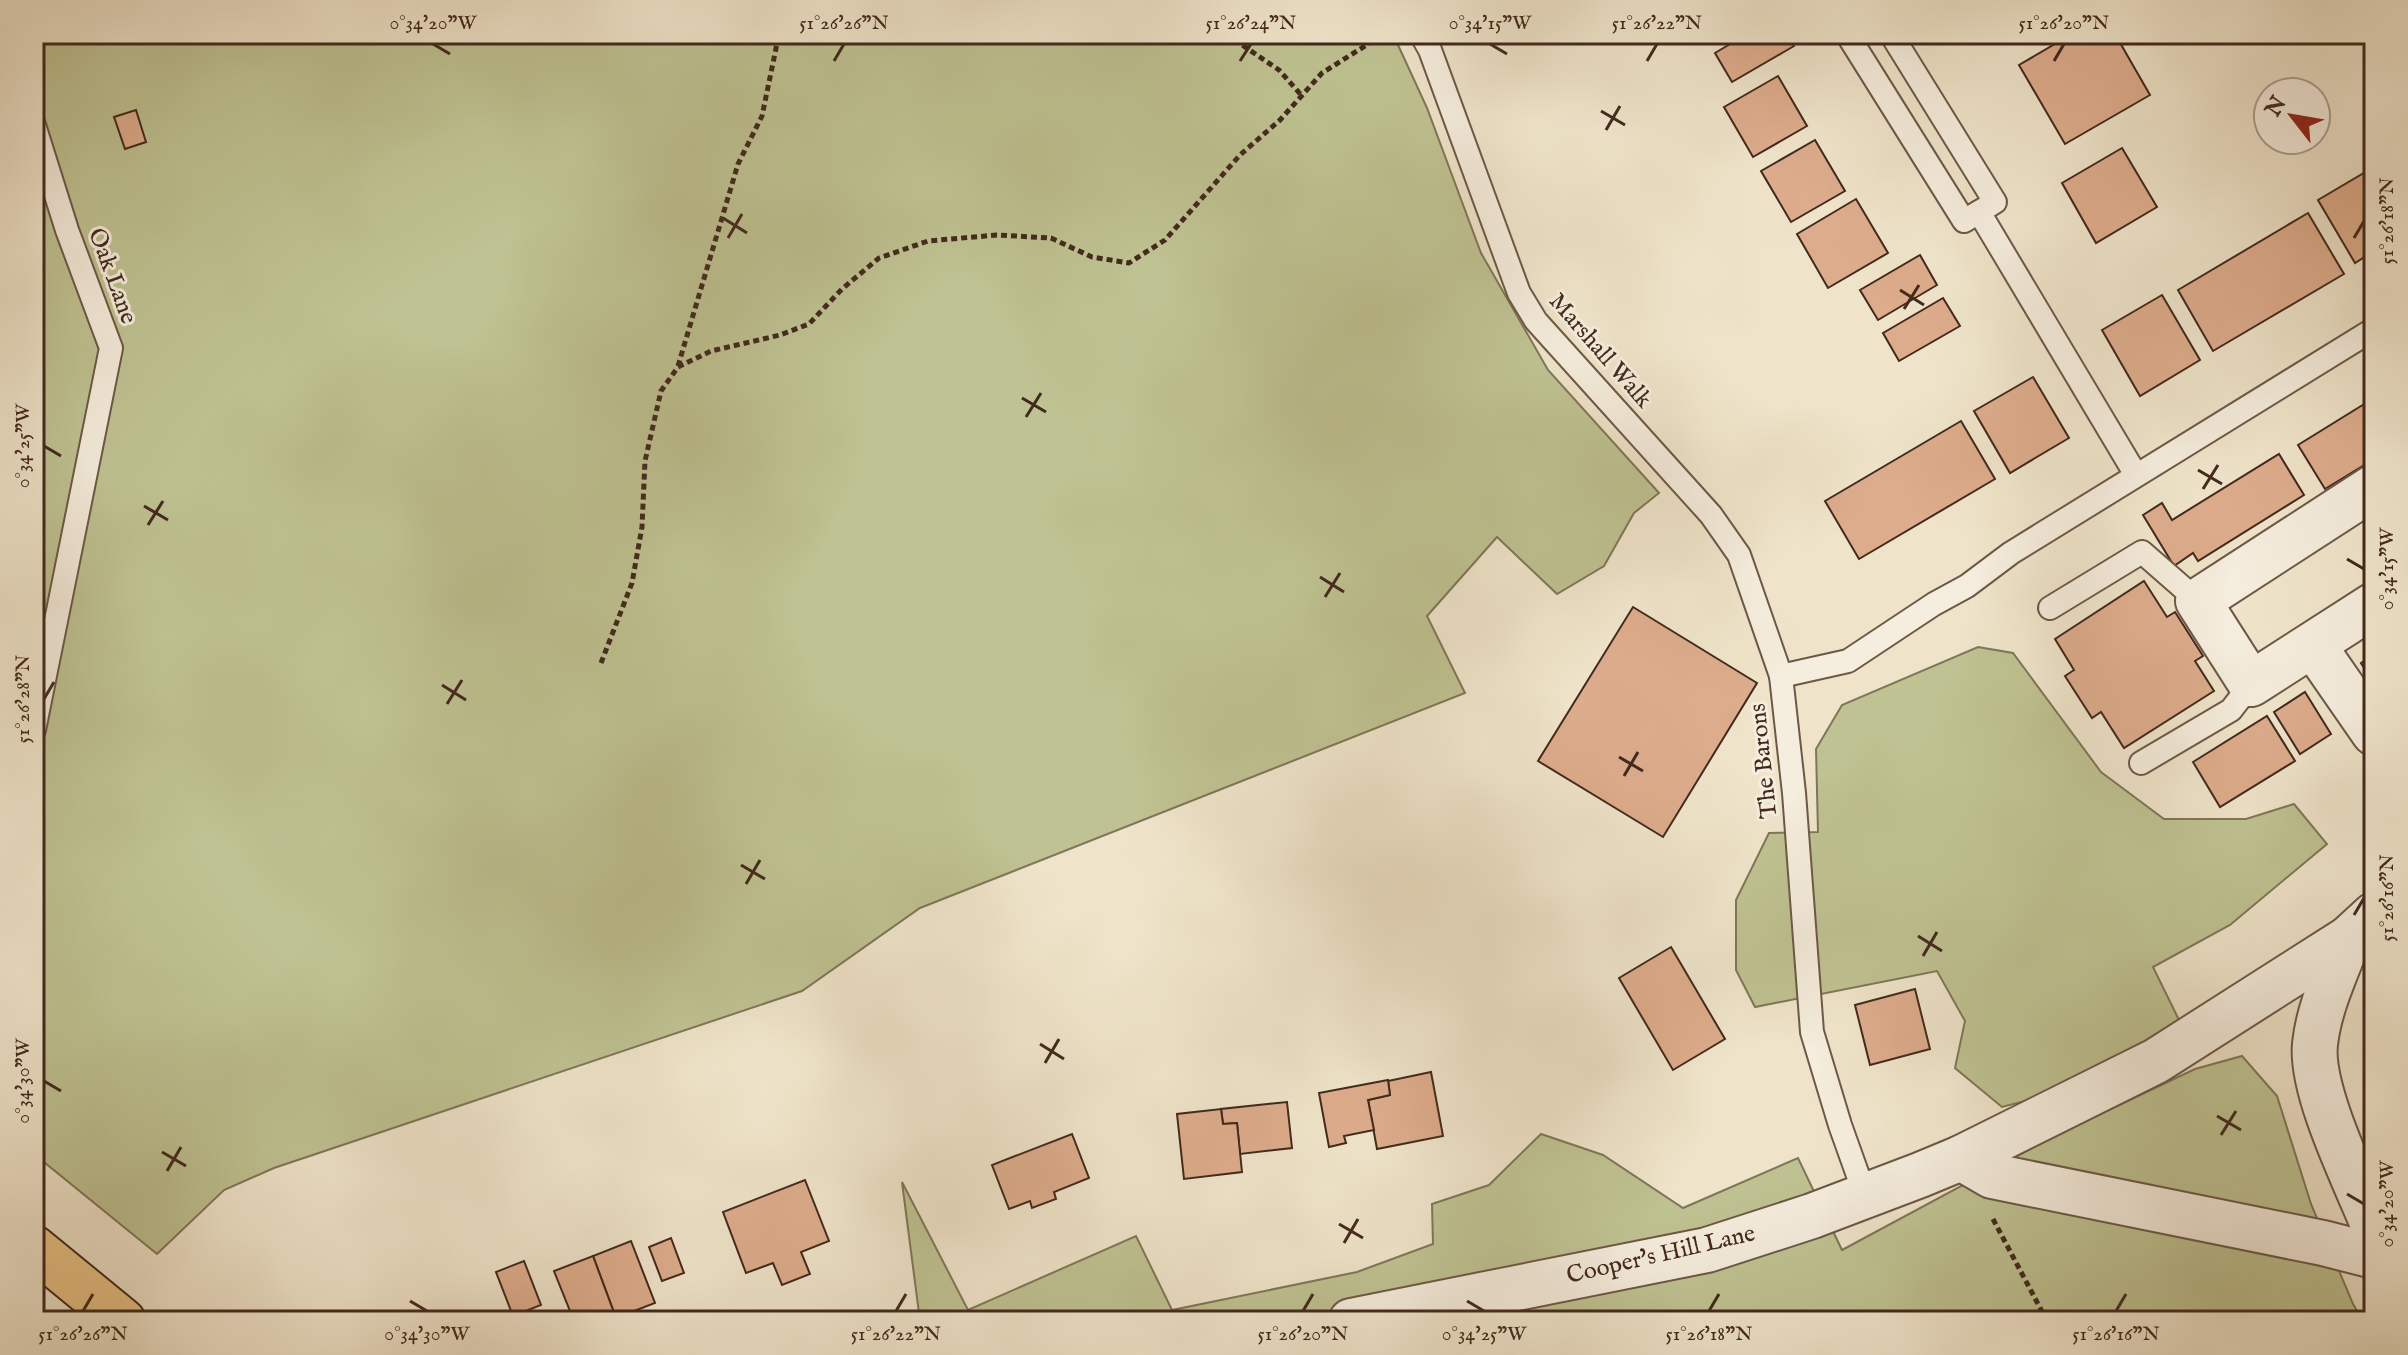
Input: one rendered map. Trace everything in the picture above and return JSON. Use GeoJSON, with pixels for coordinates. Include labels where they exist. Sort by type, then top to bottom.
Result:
{"type":"FeatureCollection","features":[{"type":"Feature","properties":{"kind":"main road"},"geometry":{"type":"LineString","coordinates":[[34,1248],[123,1321]]}},
{"type":"Feature","properties":{"kind":"street"},"geometry":{"type":"LineString","coordinates":[[2374,487],[2198,601],[2251,684],[2374,605]]}},
{"type":"Feature","properties":{"kind":"street"},"geometry":{"type":"LineString","coordinates":[[2313,645],[2374,733]]}},
{"type":"Feature","properties":{"kind":"street","name":"Cooper's Hill Lane"},"geometry":{"type":"LineString","coordinates":[[1351,1321],[1707,1250],[1812,1216],[1961,1158],[2156,1061],[2361,926]]}},
{"type":"Feature","properties":{"kind":"street","name":"Cooper's Hill Lane"},"geometry":{"type":"LineString","coordinates":[[2361,926],[2320,1014],[2314,1048],[2322,1098],[2374,1227]]}},
{"type":"Feature","properties":{"kind":"street"},"geometry":{"type":"LineString","coordinates":[[1961,1158],[1992,1176],[2374,1256]]}},
{"type":"Feature","properties":{"kind":"lane","name":"Marshall Walk"},"geometry":{"type":"LineString","coordinates":[[1421,34],[1430,50],[1519,293],[1536,321],[1711,515],[1739,555],[1781,676]]}},
{"type":"Feature","properties":{"kind":"lane"},"geometry":{"type":"LineString","coordinates":[[1847,34],[1964,221],[1995,202],[1891,34]]}},
{"type":"Feature","properties":{"kind":"lane","name":"Oak Lane"},"geometry":{"type":"LineString","coordinates":[[34,125],[67,230],[111,348],[34,730]]}},
{"type":"Feature","properties":{"kind":"lane"},"geometry":{"type":"LineString","coordinates":[[1979,212],[2136,475]]}},
{"type":"Feature","properties":{"kind":"lane","name":"The Barons"},"geometry":{"type":"LineString","coordinates":[[1865,1195],[1812,1032],[1794,793],[1781,676],[1848,661],[1967,586],[2011,553],[2374,329]]}},
{"type":"Feature","properties":{"kind":"lane"},"geometry":{"type":"LineString","coordinates":[[2050,608],[2142,552],[2198,601]]}},
{"type":"Feature","properties":{"kind":"lane"},"geometry":{"type":"LineString","coordinates":[[2141,763],[2231,710],[2251,684]]}},
{"type":"Feature","properties":{"kind":"path"},"geometry":{"type":"LineString","coordinates":[[601,663],[632,583],[642,527],[645,461],[661,391],[678,367],[738,164],[762,116],[779,34]]}},
{"type":"Feature","properties":{"kind":"path"},"geometry":{"type":"LineString","coordinates":[[1226,34],[1279,70],[1302,96]]}},
{"type":"Feature","properties":{"kind":"path"},"geometry":{"type":"LineString","coordinates":[[678,367],[711,351],[780,335],[809,324],[842,289],[879,258],[928,241],[997,235],[1051,238],[1092,257],[1129,263],[1165,240],[1240,155],[1280,120],[1322,73],[1384,34]]}},
{"type":"Feature","properties":{"kind":"path"},"geometry":{"type":"LineString","coordinates":[[1990,1213],[2047,1321]]}},
{"type":"Feature","properties":{"kind":"green space"},"geometry":{"type":"Polygon","coordinates":[[[34,34],[1393,34],[1427,108],[1481,253],[1548,370],[1659,493],[1634,513],[1604,566],[1557,594],[1497,537],[1427,616],[1465,693],[920,908],[802,991],[274,1168],[224,1190],[157,1254],[34,1154],[34,34]]]}},
{"type":"Feature","properties":{"kind":"green space"},"geometry":{"type":"Polygon","coordinates":[[[1978,647],[2013,653],[2101,772],[2164,819],[2246,819],[2294,804],[2327,844],[2230,925],[2153,967],[2179,1020],[2152,1039],[2045,1096],[2002,1107],[1955,1068],[1965,1021],[1937,971],[1755,1007],[1736,970],[1736,900],[1769,833],[1818,832],[1816,749],[1842,705],[1978,647]]]}},
{"type":"Feature","properties":{"kind":"green space"},"geometry":{"type":"Polygon","coordinates":[[[2242,1056],[2277,1096],[2311,1204],[2363,1321],[920,1321],[902,1182],[968,1310],[1136,1236],[1172,1310],[1357,1272],[1433,1244],[1432,1204],[1489,1185],[1541,1134],[1603,1155],[1683,1208],[1798,1158],[1842,1250],[2058,1134],[2195,1069],[2242,1056]]]}},
{"type":"Feature","properties":{"kind":"building"},"geometry":{"type":"Polygon","coordinates":[[[1747,34],[1787,34],[1794,46],[1732,82],[1715,53],[1747,34]]]}},
{"type":"Feature","properties":{"kind":"building"},"geometry":{"type":"Polygon","coordinates":[[[2072,34],[2115,34],[2150,95],[2065,144],[2019,65],[2072,34]]]}},
{"type":"Feature","properties":{"kind":"building"},"geometry":{"type":"Polygon","coordinates":[[[1778,76],[1807,126],[1753,157],[1724,107],[1778,76]]]}},
{"type":"Feature","properties":{"kind":"building"},"geometry":{"type":"Polygon","coordinates":[[[136,110],[146,142],[125,149],[114,117],[136,110]]]}},
{"type":"Feature","properties":{"kind":"building"},"geometry":{"type":"Polygon","coordinates":[[[1815,140],[1845,191],[1791,222],[1761,171],[1815,140]]]}},
{"type":"Feature","properties":{"kind":"building"},"geometry":{"type":"Polygon","coordinates":[[[2122,148],[2157,207],[2096,243],[2062,183],[2122,148]]]}},
{"type":"Feature","properties":{"kind":"building"},"geometry":{"type":"Polygon","coordinates":[[[2369,170],[2374,179],[2374,251],[2355,263],[2318,200],[2369,170]]]}},
{"type":"Feature","properties":{"kind":"building"},"geometry":{"type":"Polygon","coordinates":[[[1856,199],[1888,253],[1828,288],[1797,234],[1856,199]]]}},
{"type":"Feature","properties":{"kind":"building"},"geometry":{"type":"Polygon","coordinates":[[[2308,213],[2344,274],[2213,351],[2178,290],[2308,213]]]}},
{"type":"Feature","properties":{"kind":"building"},"geometry":{"type":"Polygon","coordinates":[[[1920,255],[1937,285],[1878,320],[1860,290],[1920,255]]]}},
{"type":"Feature","properties":{"kind":"building"},"geometry":{"type":"Polygon","coordinates":[[[2162,295],[2200,360],[2140,396],[2102,330],[2162,295]]]}},
{"type":"Feature","properties":{"kind":"building"},"geometry":{"type":"Polygon","coordinates":[[[1943,298],[1960,326],[1899,361],[1883,333],[1943,298]]]}},
{"type":"Feature","properties":{"kind":"building"},"geometry":{"type":"Polygon","coordinates":[[[2033,377],[2069,438],[2010,473],[1974,411],[2033,377]]]}},
{"type":"Feature","properties":{"kind":"building"},"geometry":{"type":"Polygon","coordinates":[[[2374,398],[2374,459],[2325,489],[2298,445],[2374,398]]]}},
{"type":"Feature","properties":{"kind":"building"},"geometry":{"type":"Polygon","coordinates":[[[1961,421],[1995,479],[1859,559],[1825,501],[1961,421]]]}},
{"type":"Feature","properties":{"kind":"building"},"geometry":{"type":"Polygon","coordinates":[[[2279,454],[2304,495],[2198,561],[2193,553],[2174,566],[2143,515],[2162,503],[2172,520],[2279,454]]]}},
{"type":"Feature","properties":{"kind":"building"},"geometry":{"type":"Polygon","coordinates":[[[2144,581],[2167,617],[2175,612],[2203,656],[2195,661],[2214,691],[2124,748],[2101,712],[2092,718],[2065,676],[2074,670],[2055,639],[2144,581]]]}},
{"type":"Feature","properties":{"kind":"building"},"geometry":{"type":"Polygon","coordinates":[[[1633,607],[1757,683],[1663,837],[1538,761],[1633,607]]]}},
{"type":"Feature","properties":{"kind":"building"},"geometry":{"type":"Polygon","coordinates":[[[2374,655],[2374,684],[2361,663],[2374,655]]]}},
{"type":"Feature","properties":{"kind":"building"},"geometry":{"type":"Polygon","coordinates":[[[2305,692],[2331,734],[2300,754],[2274,712],[2305,692]]]}},
{"type":"Feature","properties":{"kind":"building"},"geometry":{"type":"Polygon","coordinates":[[[2267,716],[2295,761],[2220,807],[2193,762],[2267,716]]]}},
{"type":"Feature","properties":{"kind":"building"},"geometry":{"type":"Polygon","coordinates":[[[1671,947],[1725,1039],[1673,1070],[1619,978],[1671,947]]]}},
{"type":"Feature","properties":{"kind":"building"},"geometry":{"type":"Polygon","coordinates":[[[1915,989],[1930,1049],[1870,1065],[1855,1005],[1915,989]]]}},
{"type":"Feature","properties":{"kind":"building"},"geometry":{"type":"Polygon","coordinates":[[[1431,1072],[1443,1136],[1377,1149],[1368,1100],[1390,1095],[1388,1081],[1431,1072]]]}},
{"type":"Feature","properties":{"kind":"building"},"geometry":{"type":"Polygon","coordinates":[[[1388,1080],[1390,1095],[1368,1100],[1374,1130],[1344,1136],[1346,1143],[1329,1147],[1319,1093],[1388,1080]]]}},
{"type":"Feature","properties":{"kind":"building"},"geometry":{"type":"Polygon","coordinates":[[[1287,1102],[1292,1148],[1240,1154],[1237,1123],[1223,1124],[1221,1109],[1287,1102]]]}},
{"type":"Feature","properties":{"kind":"building"},"geometry":{"type":"Polygon","coordinates":[[[1221,1109],[1223,1124],[1237,1123],[1242,1172],[1184,1179],[1177,1114],[1221,1109]]]}},
{"type":"Feature","properties":{"kind":"building"},"geometry":{"type":"Polygon","coordinates":[[[1072,1134],[1089,1178],[1054,1192],[1056,1199],[1032,1208],[1030,1201],[1009,1209],[992,1165],[1072,1134]]]}},
{"type":"Feature","properties":{"kind":"building"},"geometry":{"type":"Polygon","coordinates":[[[805,1180],[829,1241],[801,1252],[810,1274],[782,1285],[773,1263],[746,1273],[723,1212],[805,1180]]]}},
{"type":"Feature","properties":{"kind":"building"},"geometry":{"type":"Polygon","coordinates":[[[671,1238],[684,1273],[662,1281],[649,1247],[671,1238]]]}},
{"type":"Feature","properties":{"kind":"building"},"geometry":{"type":"Polygon","coordinates":[[[631,1241],[655,1303],[616,1318],[593,1256],[631,1241]]]}},
{"type":"Feature","properties":{"kind":"building"},"geometry":{"type":"Polygon","coordinates":[[[593,1256],[616,1318],[608,1321],[574,1321],[554,1271],[593,1256]]]}},
{"type":"Feature","properties":{"kind":"building"},"geometry":{"type":"Polygon","coordinates":[[[524,1261],[541,1305],[513,1316],[496,1272],[524,1261]]]}}]}
